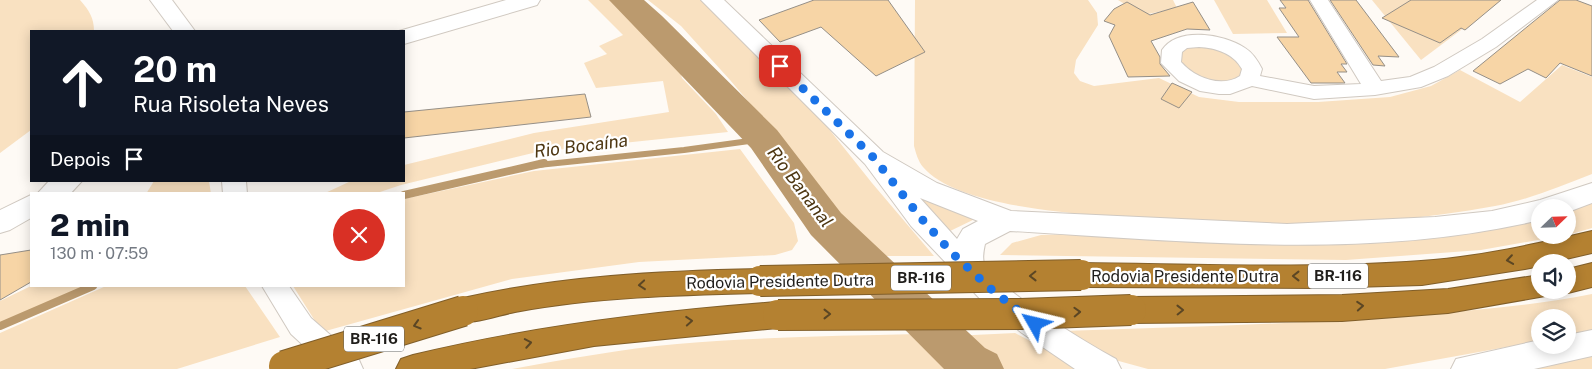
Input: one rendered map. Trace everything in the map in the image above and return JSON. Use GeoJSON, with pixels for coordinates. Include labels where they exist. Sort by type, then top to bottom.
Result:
{"type":"FeatureCollection","features":[{"type":"Feature","properties":{"kind":"highway","name":"Rodovia Presidente Dutra"},"geometry":{"type":"LineString","coordinates":[[280,368],[464,311],[495,303],[580,290],[670,282],[1081,275],[1317,276],[1422,273],[1526,258],[1592,242]]}},
{"type":"Feature","properties":{"kind":"highway"},"geometry":{"type":"LineString","coordinates":[[1576,279],[1592,275]]}},
{"type":"Feature","properties":{"kind":"highway","name":"Rodovia Presidente Dutra"},"geometry":{"type":"LineString","coordinates":[[413,369],[480,351],[578,334],[673,323],[778,315],[1020,314],[1131,310],[1342,308],[1448,301],[1531,288]]}},
{"type":"Feature","properties":{"kind":"main road"},"geometry":{"type":"LineString","coordinates":[[161,0],[183,30]]}},
{"type":"Feature","properties":{"kind":"main road"},"geometry":{"type":"LineString","coordinates":[[405,37],[529,0]]}},
{"type":"Feature","properties":{"kind":"main road"},"geometry":{"type":"LineString","coordinates":[[712,0],[874,158],[921,218],[972,272],[1035,324],[1104,369]]}},
{"type":"Feature","properties":{"kind":"main road"},"geometry":{"type":"LineString","coordinates":[[874,158],[927,190],[959,204],[1010,221],[1287,235],[1372,233],[1435,228],[1492,221],[1531,212]]}},
{"type":"Feature","properties":{"kind":"main road"},"geometry":{"type":"LineString","coordinates":[[54,192],[67,182]]}},
{"type":"Feature","properties":{"kind":"main road"},"geometry":{"type":"LineString","coordinates":[[1574,199],[1592,193]]}},
{"type":"Feature","properties":{"kind":"main road"},"geometry":{"type":"LineString","coordinates":[[0,223],[30,207]]}},
{"type":"Feature","properties":{"kind":"main road"},"geometry":{"type":"LineString","coordinates":[[972,272],[968,255],[974,237],[990,227],[1010,221]]}},
{"type":"Feature","properties":{"kind":"main road"},"geometry":{"type":"LineString","coordinates":[[1468,369],[1592,343]]}},
{"type":"Feature","properties":{"kind":"street"},"geometry":{"type":"LineString","coordinates":[[1319,0],[1375,89]]}},
{"type":"Feature","properties":{"kind":"street"},"geometry":{"type":"LineString","coordinates":[[1249,79],[1309,93],[1344,93],[1423,79],[1495,39],[1550,0]]}},
{"type":"Feature","properties":{"kind":"street"},"geometry":{"type":"LineString","coordinates":[[276,287],[301,326],[349,369]]}},
{"type":"Feature","properties":{"kind":"shaded area"},"geometry":{"type":"Polygon","coordinates":[[[0,0],[80,0],[90,14],[94,30],[30,30],[30,131],[0,153],[0,0]]]}},
{"type":"Feature","properties":{"kind":"shaded area"},"geometry":{"type":"Polygon","coordinates":[[[588,0],[616,0],[637,20],[669,45],[677,57],[682,78],[716,114],[728,132],[537,152],[401,185],[380,192],[327,192],[349,182],[405,182],[405,165],[534,133],[669,112],[663,81],[596,88],[584,63],[607,54],[599,46],[623,35],[588,0]]]}},
{"type":"Feature","properties":{"kind":"shaded area"},"geometry":{"type":"Polygon","coordinates":[[[648,0],[708,0],[801,94],[872,183],[934,256],[871,256],[811,184],[774,132],[730,80],[681,26],[648,0]]]}},
{"type":"Feature","properties":{"kind":"shaded area"},"geometry":{"type":"Polygon","coordinates":[[[915,0],[1088,0],[1097,13],[1098,25],[1076,60],[1074,73],[1080,81],[1094,86],[1159,78],[1199,97],[1239,102],[1318,102],[1390,97],[1431,86],[1460,70],[1520,102],[1562,65],[1592,77],[1592,174],[1532,196],[1495,206],[1438,215],[1351,222],[1294,224],[1231,223],[1079,214],[1041,210],[1004,203],[970,194],[943,182],[923,167],[918,160],[914,146],[915,0]]]}},
{"type":"Feature","properties":{"kind":"shaded area"},"geometry":{"type":"Polygon","coordinates":[[[1118,0],[1173,0],[1177,8],[1143,15],[1118,0]]]}},
{"type":"Feature","properties":{"kind":"shaded area"},"geometry":{"type":"Polygon","coordinates":[[[1214,0],[1267,0],[1287,33],[1233,34],[1214,0]]]}},
{"type":"Feature","properties":{"kind":"shaded area"},"geometry":{"type":"Polygon","coordinates":[[[1372,0],[1501,0],[1421,60],[1372,0]]]}},
{"type":"Feature","properties":{"kind":"shaded area"},"geometry":{"type":"Polygon","coordinates":[[[1189,45],[1223,48],[1247,72],[1227,84],[1190,75],[1176,56],[1189,45]]]}},
{"type":"Feature","properties":{"kind":"shaded area"},"geometry":{"type":"Polygon","coordinates":[[[740,149],[794,223],[798,241],[792,250],[775,255],[639,262],[512,279],[322,332],[294,287],[405,287],[405,199],[534,171],[740,149]]]}},
{"type":"Feature","properties":{"kind":"shaded area"},"geometry":{"type":"Polygon","coordinates":[[[153,182],[209,182],[211,192],[147,192],[153,182]]]}},
{"type":"Feature","properties":{"kind":"shaded area"},"geometry":{"type":"Polygon","coordinates":[[[912,191],[979,217],[946,233],[912,191]]]}},
{"type":"Feature","properties":{"kind":"shaded area"},"geometry":{"type":"Polygon","coordinates":[[[1592,203],[1592,228],[1576,233],[1576,208],[1592,203]]]}},
{"type":"Feature","properties":{"kind":"shaded area"},"geometry":{"type":"Polygon","coordinates":[[[1531,218],[1531,241],[1481,250],[1346,260],[1000,255],[1012,243],[1041,235],[1531,218]]]}},
{"type":"Feature","properties":{"kind":"shaded area"},"geometry":{"type":"Polygon","coordinates":[[[30,286],[83,287],[0,323],[0,301],[30,286]]]}},
{"type":"Feature","properties":{"kind":"shaded area"},"geometry":{"type":"Polygon","coordinates":[[[104,287],[246,287],[280,337],[177,369],[0,369],[0,333],[104,287]]]}},
{"type":"Feature","properties":{"kind":"shaded area"},"geometry":{"type":"Polygon","coordinates":[[[1592,294],[1592,331],[1576,334],[1576,309],[1531,309],[1531,343],[1385,369],[1148,369],[1115,360],[1063,331],[1245,325],[1427,314],[1576,299],[1576,297],[1592,294]]]}},
{"type":"Feature","properties":{"kind":"shaded area"},"geometry":{"type":"Polygon","coordinates":[[[1015,333],[1084,369],[1003,369],[953,336],[1015,333]]]}},
{"type":"Feature","properties":{"kind":"shaded area"},"geometry":{"type":"Polygon","coordinates":[[[917,334],[958,369],[512,369],[615,351],[677,344],[767,338],[917,334]]]}},
{"type":"Feature","properties":{"kind":"shaded area"},"geometry":{"type":"Polygon","coordinates":[[[1592,352],[1592,369],[1511,369],[1592,352]]]}},
{"type":"Feature","properties":{"kind":"building"},"geometry":{"type":"Polygon","coordinates":[[[814,0],[888,0],[925,52],[876,76],[821,27],[780,42],[759,20],[814,0]]]}},
{"type":"Feature","properties":{"kind":"building"},"geometry":{"type":"Polygon","coordinates":[[[1280,0],[1308,0],[1347,64],[1341,64],[1347,72],[1337,72],[1345,83],[1311,83],[1277,37],[1299,37],[1279,8],[1286,8],[1280,0]]]}},
{"type":"Feature","properties":{"kind":"building"},"geometry":{"type":"Polygon","coordinates":[[[1330,0],[1356,0],[1399,57],[1378,56],[1385,66],[1373,65],[1330,0]]]}},
{"type":"Feature","properties":{"kind":"building"},"geometry":{"type":"Polygon","coordinates":[[[1411,0],[1501,0],[1465,30],[1461,28],[1440,43],[1382,18],[1411,0]]]}},
{"type":"Feature","properties":{"kind":"building"},"geometry":{"type":"Polygon","coordinates":[[[1560,0],[1576,0],[1592,6],[1592,76],[1560,63],[1546,78],[1528,69],[1500,84],[1473,71],[1560,0]]]}},
{"type":"Feature","properties":{"kind":"building"},"geometry":{"type":"Polygon","coordinates":[[[1127,2],[1150,15],[1193,2],[1210,30],[1187,29],[1151,41],[1160,57],[1160,64],[1170,76],[1128,77],[1109,36],[1115,25],[1104,21],[1114,9],[1127,2]]]}},
{"type":"Feature","properties":{"kind":"building"},"geometry":{"type":"Polygon","coordinates":[[[1172,83],[1192,92],[1179,108],[1161,99],[1172,83]]]}},
{"type":"Feature","properties":{"kind":"building"},"geometry":{"type":"Polygon","coordinates":[[[585,94],[591,117],[405,138],[405,112],[585,94]]]}},
{"type":"Feature","properties":{"kind":"building"},"geometry":{"type":"Polygon","coordinates":[[[30,250],[30,283],[0,300],[0,255],[30,250]]]}},
{"type":"Feature","properties":{"kind":"waterway","name":"Rio Bananal"},"geometry":{"type":"LineString","coordinates":[[625,0],[651,23],[764,139],[826,224],[968,362],[980,369]]}},
{"type":"Feature","properties":{"kind":"waterway","name":"Rio Bocaína"},"geometry":{"type":"LineString","coordinates":[[538,165],[684,150],[764,139]]}},
{"type":"Feature","properties":{"kind":"waterway","name":"Rio Bocaína"},"geometry":{"type":"LineString","coordinates":[[405,195],[544,163]]}},
{"type":"Feature","properties":{"kind":"waterway","name":"Rio Bocaína"},"geometry":{"type":"LineString","coordinates":[[0,326],[91,287]]}},
{"type":"Feature","properties":{"kind":"route"},"geometry":{"type":"LineString","coordinates":[[780,66],[874,158],[921,218],[952,253],[979,280],[1035,324]]}}]}
